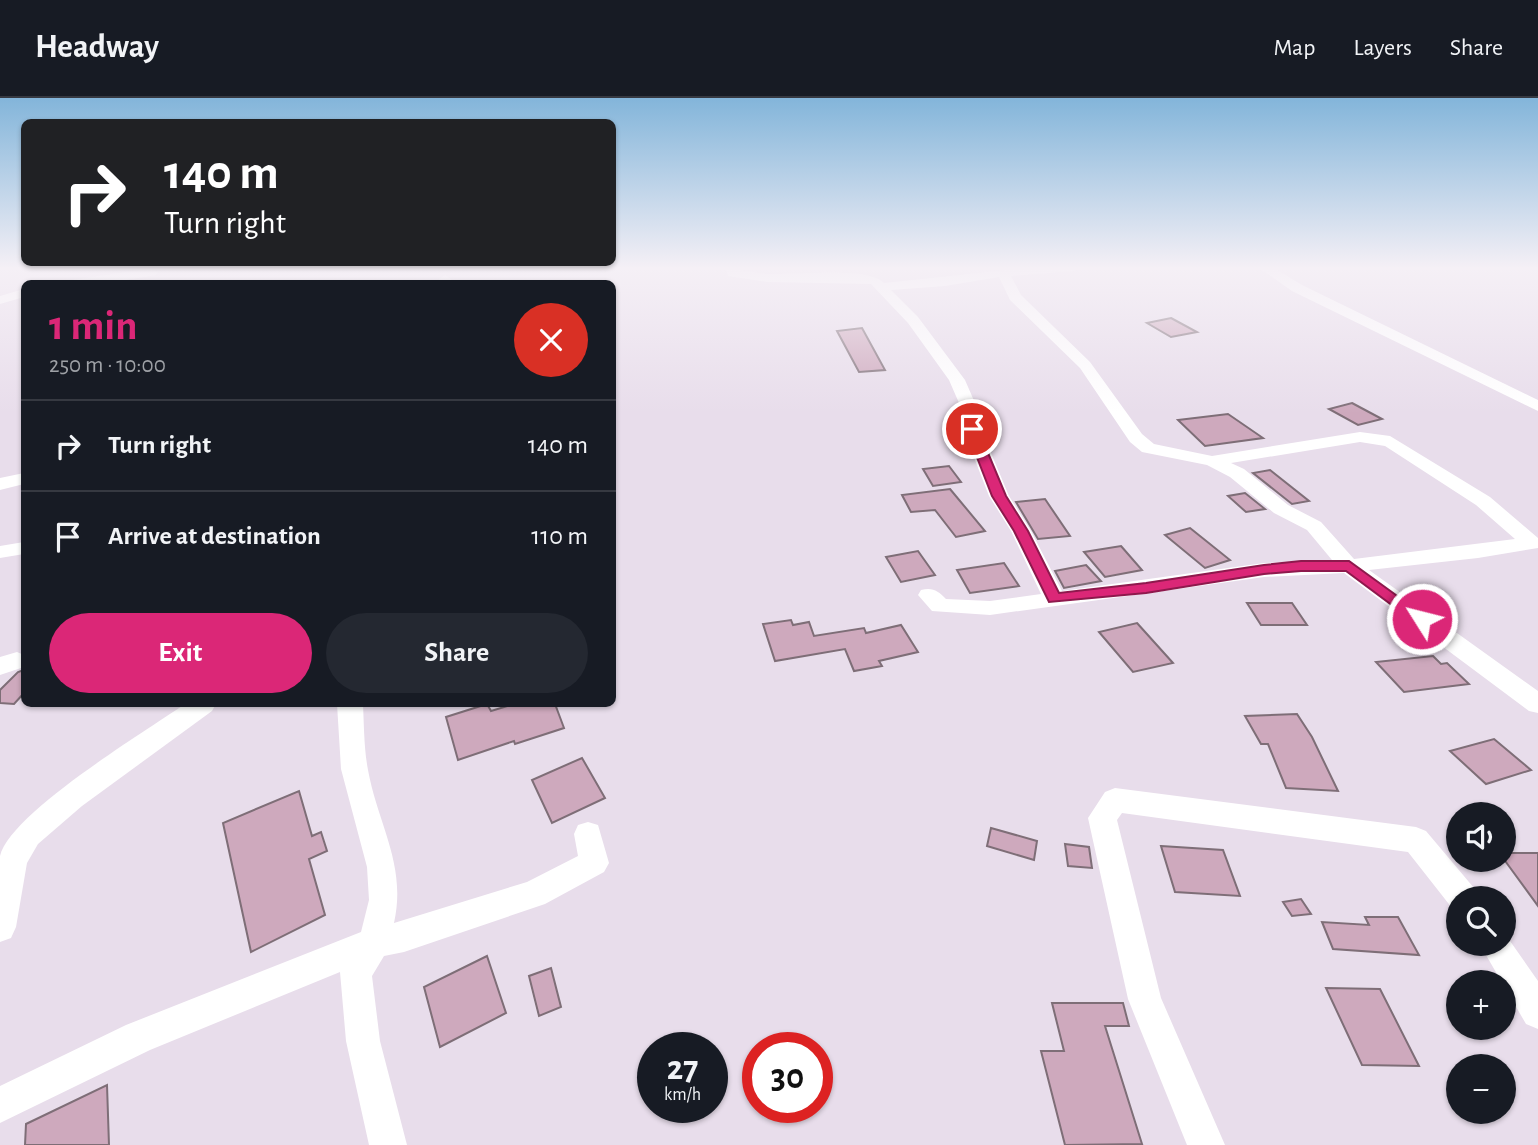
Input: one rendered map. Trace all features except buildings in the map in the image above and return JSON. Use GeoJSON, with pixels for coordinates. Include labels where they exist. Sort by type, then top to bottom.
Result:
{"type":"FeatureCollection","features":[{"type":"Feature","properties":{"kind":"street"},"geometry":{"type":"LineString","coordinates":[[909,316],[957,380],[967,403],[972,429],[999,496],[1021,531],[1054,598]]}},
{"type":"Feature","properties":{"kind":"street"},"geometry":{"type":"LineString","coordinates":[[1035,316],[1086,365],[1136,438],[1161,452],[1212,461],[1237,473],[1281,509],[1314,526],[1349,566],[1538,704]]}},
{"type":"Feature","properties":{"kind":"street"},"geometry":{"type":"LineString","coordinates":[[1354,316],[1538,406]]}},
{"type":"Feature","properties":{"kind":"street"},"geometry":{"type":"LineString","coordinates":[[1212,461],[1360,437],[1390,441],[1483,501],[1536,543]]}},
{"type":"Feature","properties":{"kind":"street"},"geometry":{"type":"LineString","coordinates":[[0,484],[21,480]]}},
{"type":"Feature","properties":{"kind":"street"},"geometry":{"type":"LineString","coordinates":[[929,595],[940,606],[990,608],[1264,570],[1301,566],[1349,566],[1536,543]]}},
{"type":"Feature","properties":{"kind":"street"},"geometry":{"type":"LineString","coordinates":[[0,552],[21,548]]}},
{"type":"Feature","properties":{"kind":"street"},"geometry":{"type":"LineString","coordinates":[[0,927],[13,860],[28,835],[72,798],[199,707]]}},
{"type":"Feature","properties":{"kind":"street"},"geometry":{"type":"LineString","coordinates":[[349,707],[354,769],[382,867],[384,900],[374,942],[355,974],[363,1041],[388,1145]]}},
{"type":"Feature","properties":{"kind":"street"},"geometry":{"type":"LineString","coordinates":[[1206,1145],[1145,999],[1102,818],[1115,800],[1416,840],[1453,886]]}},
{"type":"Feature","properties":{"kind":"street"},"geometry":{"type":"LineString","coordinates":[[0,1105],[138,1037],[374,942],[404,937],[534,894],[594,863],[588,834]]}},
{"type":"Feature","properties":{"kind":"street"},"geometry":{"type":"LineString","coordinates":[[1503,956],[1538,1012]]}},
{"type":"Feature","properties":{"kind":"route"},"geometry":{"type":"LineString","coordinates":[[972,429],[999,496],[1021,531],[1054,598],[1102,594],[1264,570],[1301,566],[1349,566],[1422,619]]}}]}
